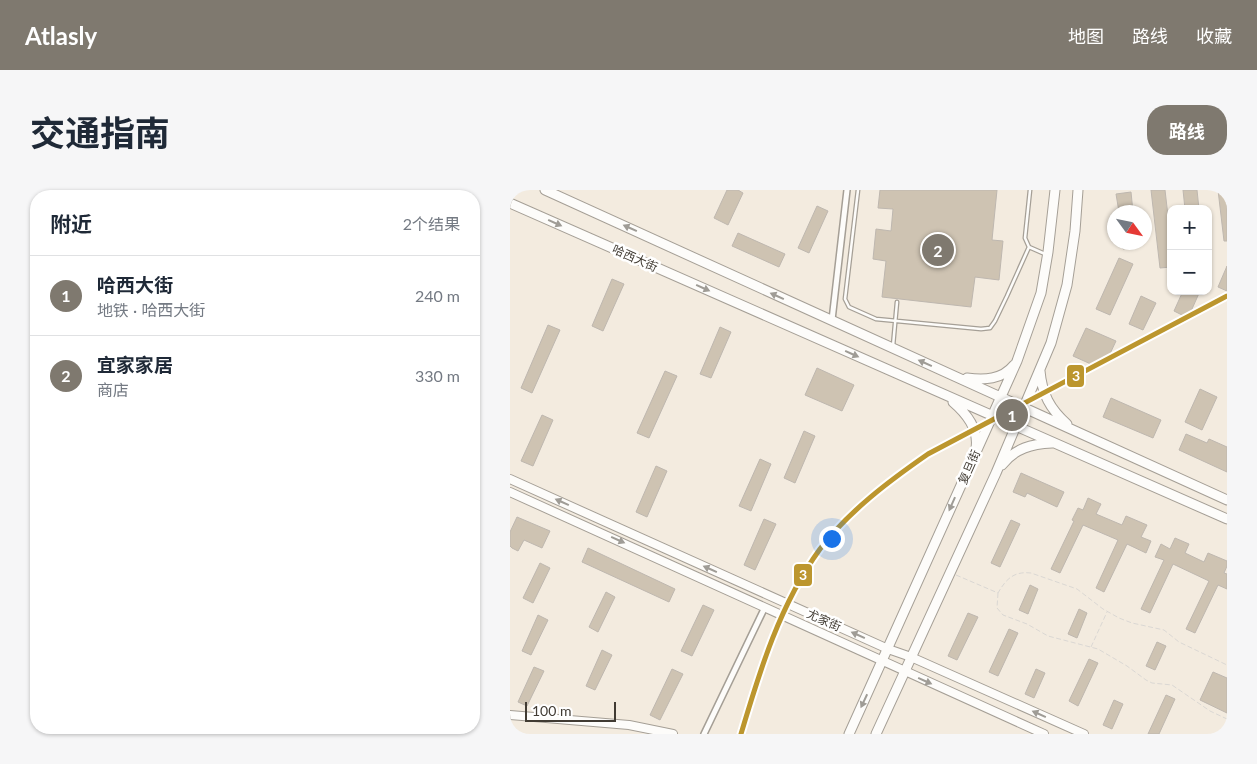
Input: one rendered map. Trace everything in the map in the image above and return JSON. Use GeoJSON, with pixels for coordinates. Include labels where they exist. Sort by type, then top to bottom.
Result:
{"type":"FeatureCollection","features":[{"type":"Feature","properties":{"kind":"main road","name":"哈西大街"},"geometry":{"type":"LineString","coordinates":[[545,190],[1227,500]]}},
{"type":"Feature","properties":{"kind":"main road","name":"复旦街"},"geometry":{"type":"LineString","coordinates":[[849,734],[1018,361],[1041,293],[1055,190]]}},
{"type":"Feature","properties":{"kind":"main road"},"geometry":{"type":"LineString","coordinates":[[876,734],[996,473],[1040,370],[1059,318],[1067,285],[1078,190]]}},
{"type":"Feature","properties":{"kind":"main road","name":"哈西大街"},"geometry":{"type":"LineString","coordinates":[[510,203],[1227,519]]}},
{"type":"Feature","properties":{"kind":"main road"},"geometry":{"type":"LineString","coordinates":[[956,377],[979,380],[1000,376],[1010,371],[1018,361]]}},
{"type":"Feature","properties":{"kind":"main road"},"geometry":{"type":"LineString","coordinates":[[1040,370],[1043,392],[1049,405],[1054,412],[1077,432]]}},
{"type":"Feature","properties":{"kind":"main road"},"geometry":{"type":"LineString","coordinates":[[945,396],[964,412],[971,421],[977,438],[974,456]]}},
{"type":"Feature","properties":{"kind":"main road"},"geometry":{"type":"LineString","coordinates":[[996,473],[1005,461],[1024,447],[1037,443],[1054,442]]}},
{"type":"Feature","properties":{"kind":"main road","name":"尤家街"},"geometry":{"type":"LineString","coordinates":[[510,479],[888,649],[911,657],[1084,734]]}},
{"type":"Feature","properties":{"kind":"main road","name":"尤家街"},"geometry":{"type":"LineString","coordinates":[[510,492],[1044,734]]}},
{"type":"Feature","properties":{"kind":"main road"},"geometry":{"type":"LineString","coordinates":[[510,715],[629,726],[673,734]]}},
{"type":"Feature","properties":{"kind":"street"},"geometry":{"type":"LineString","coordinates":[[832,320],[847,190]]}},
{"type":"Feature","properties":{"kind":"street"},"geometry":{"type":"LineString","coordinates":[[704,734],[765,607]]}},
{"type":"Feature","properties":{"kind":"lane"},"geometry":{"type":"LineString","coordinates":[[858,190],[845,299],[849,307],[876,319],[982,330],[990,328],[1029,247]]}},
{"type":"Feature","properties":{"kind":"lane"},"geometry":{"type":"LineString","coordinates":[[1030,190],[1025,238],[1029,247],[1047,255]]}},
{"type":"Feature","properties":{"kind":"lane"},"geometry":{"type":"LineString","coordinates":[[892,348],[897,302]]}},
{"type":"Feature","properties":{"kind":"path"},"geometry":{"type":"LineString","coordinates":[[950,572],[998,593]]}},
{"type":"Feature","properties":{"kind":"path"},"geometry":{"type":"LineString","coordinates":[[1227,665],[1179,642],[1164,630],[1132,623],[1107,611],[1077,589],[1031,573],[1024,572],[1012,575],[998,593],[997,608],[998,612],[1003,615],[1027,624],[1048,636],[1091,647],[1108,654],[1152,683],[1172,685],[1210,711],[1227,719]]}},
{"type":"Feature","properties":{"kind":"path"},"geometry":{"type":"LineString","coordinates":[[1091,647],[1107,611]]}},
{"type":"Feature","properties":{"kind":"building"},"geometry":{"type":"Polygon","coordinates":[[[727,190],[738,190],[743,193],[728,225],[714,218],[727,190]]]}},
{"type":"Feature","properties":{"kind":"building"},"geometry":{"type":"Polygon","coordinates":[[[880,190],[997,190],[992,240],[1003,241],[999,280],[975,277],[971,307],[882,297],[886,261],[873,259],[876,229],[891,231],[893,209],[878,208],[880,190]]]}},
{"type":"Feature","properties":{"kind":"building"},"geometry":{"type":"Polygon","coordinates":[[[1151,190],[1165,190],[1167,207],[1167,267],[1160,268],[1151,190]]]}},
{"type":"Feature","properties":{"kind":"building"},"geometry":{"type":"Polygon","coordinates":[[[1183,190],[1197,190],[1199,205],[1185,205],[1183,190]]]}},
{"type":"Feature","properties":{"kind":"building"},"geometry":{"type":"Polygon","coordinates":[[[1218,190],[1227,190],[1227,241],[1224,241],[1218,190]]]}},
{"type":"Feature","properties":{"kind":"building"},"geometry":{"type":"Polygon","coordinates":[[[1131,192],[1132,205],[1118,205],[1116,194],[1131,192]]]}},
{"type":"Feature","properties":{"kind":"building"},"geometry":{"type":"Polygon","coordinates":[[[817,206],[828,211],[809,253],[798,248],[817,206]]]}},
{"type":"Feature","properties":{"kind":"building"},"geometry":{"type":"Polygon","coordinates":[[[738,233],[785,254],[779,267],[732,246],[738,233]]]}},
{"type":"Feature","properties":{"kind":"building"},"geometry":{"type":"Polygon","coordinates":[[[1119,258],[1133,264],[1110,315],[1096,309],[1119,258]]]}},
{"type":"Feature","properties":{"kind":"building"},"geometry":{"type":"Polygon","coordinates":[[[1227,266],[1227,291],[1218,287],[1227,266]]]}},
{"type":"Feature","properties":{"kind":"building"},"geometry":{"type":"Polygon","coordinates":[[[612,279],[624,284],[603,331],[592,326],[612,279]]]}},
{"type":"Feature","properties":{"kind":"building"},"geometry":{"type":"Polygon","coordinates":[[[1181,295],[1198,295],[1188,318],[1174,311],[1181,295]]]}},
{"type":"Feature","properties":{"kind":"building"},"geometry":{"type":"Polygon","coordinates":[[[1141,296],[1156,303],[1143,330],[1129,324],[1141,296]]]}},
{"type":"Feature","properties":{"kind":"building"},"geometry":{"type":"Polygon","coordinates":[[[548,325],[560,330],[532,393],[521,388],[548,325]]]}},
{"type":"Feature","properties":{"kind":"building"},"geometry":{"type":"Polygon","coordinates":[[[720,327],[731,332],[711,378],[700,374],[720,327]]]}},
{"type":"Feature","properties":{"kind":"building"},"geometry":{"type":"Polygon","coordinates":[[[1086,328],[1116,341],[1108,358],[1093,365],[1073,356],[1086,328]]]}},
{"type":"Feature","properties":{"kind":"building"},"geometry":{"type":"Polygon","coordinates":[[[817,368],[854,385],[842,411],[805,395],[817,368]]]}},
{"type":"Feature","properties":{"kind":"building"},"geometry":{"type":"Polygon","coordinates":[[[665,371],[677,376],[649,438],[637,433],[665,371]]]}},
{"type":"Feature","properties":{"kind":"building"},"geometry":{"type":"Polygon","coordinates":[[[1200,389],[1217,397],[1202,430],[1185,422],[1200,389]]]}},
{"type":"Feature","properties":{"kind":"building"},"geometry":{"type":"Polygon","coordinates":[[[1111,398],[1161,420],[1153,438],[1103,417],[1111,398]]]}},
{"type":"Feature","properties":{"kind":"building"},"geometry":{"type":"Polygon","coordinates":[[[542,415],[553,420],[533,466],[521,461],[542,415]]]}},
{"type":"Feature","properties":{"kind":"building"},"geometry":{"type":"Polygon","coordinates":[[[804,431],[815,436],[795,483],[784,478],[804,431]]]}},
{"type":"Feature","properties":{"kind":"building"},"geometry":{"type":"Polygon","coordinates":[[[1186,434],[1207,443],[1209,439],[1227,447],[1227,472],[1179,450],[1186,434]]]}},
{"type":"Feature","properties":{"kind":"building"},"geometry":{"type":"Polygon","coordinates":[[[760,459],[771,464],[751,511],[739,506],[760,459]]]}},
{"type":"Feature","properties":{"kind":"building"},"geometry":{"type":"Polygon","coordinates":[[[656,466],[667,471],[647,517],[636,512],[656,466]]]}},
{"type":"Feature","properties":{"kind":"building"},"geometry":{"type":"Polygon","coordinates":[[[1021,473],[1064,492],[1057,507],[1027,493],[1025,497],[1013,492],[1021,473]]]}},
{"type":"Feature","properties":{"kind":"building"},"geometry":{"type":"Polygon","coordinates":[[[1088,498],[1101,504],[1096,514],[1122,525],[1126,516],[1147,525],[1141,537],[1151,541],[1146,553],[1127,544],[1104,592],[1096,588],[1118,540],[1083,525],[1060,573],[1051,569],[1074,521],[1072,520],[1078,508],[1083,510],[1088,498]]]}},
{"type":"Feature","properties":{"kind":"building"},"geometry":{"type":"Polygon","coordinates":[[[517,517],[550,531],[542,548],[524,540],[518,551],[510,546],[510,532],[517,517]]]}},
{"type":"Feature","properties":{"kind":"building"},"geometry":{"type":"Polygon","coordinates":[[[764,519],[776,524],[755,570],[744,565],[764,519]]]}},
{"type":"Feature","properties":{"kind":"building"},"geometry":{"type":"Polygon","coordinates":[[[1011,520],[1020,524],[1000,567],[991,563],[1011,520]]]}},
{"type":"Feature","properties":{"kind":"building"},"geometry":{"type":"Polygon","coordinates":[[[1175,538],[1189,544],[1185,553],[1204,562],[1208,553],[1227,561],[1224,573],[1227,574],[1227,589],[1218,585],[1195,633],[1186,629],[1209,581],[1173,564],[1150,613],[1141,609],[1164,560],[1155,557],[1161,544],[1170,549],[1175,538]]]}},
{"type":"Feature","properties":{"kind":"building"},"geometry":{"type":"Polygon","coordinates":[[[588,548],[675,589],[669,602],[582,562],[588,548]]]}},
{"type":"Feature","properties":{"kind":"building"},"geometry":{"type":"Polygon","coordinates":[[[540,563],[550,568],[533,603],[523,598],[540,563]]]}},
{"type":"Feature","properties":{"kind":"building"},"geometry":{"type":"Polygon","coordinates":[[[1030,585],[1038,589],[1028,614],[1019,610],[1030,585]]]}},
{"type":"Feature","properties":{"kind":"building"},"geometry":{"type":"Polygon","coordinates":[[[606,592],[615,597],[598,632],[589,627],[606,592]]]}},
{"type":"Feature","properties":{"kind":"building"},"geometry":{"type":"Polygon","coordinates":[[[703,605],[714,610],[692,656],[681,651],[703,605]]]}},
{"type":"Feature","properties":{"kind":"building"},"geometry":{"type":"Polygon","coordinates":[[[1079,609],[1087,613],[1077,638],[1068,634],[1079,609]]]}},
{"type":"Feature","properties":{"kind":"building"},"geometry":{"type":"Polygon","coordinates":[[[968,613],[978,617],[957,660],[948,656],[968,613]]]}},
{"type":"Feature","properties":{"kind":"building"},"geometry":{"type":"Polygon","coordinates":[[[538,615],[548,620],[531,655],[522,651],[538,615]]]}},
{"type":"Feature","properties":{"kind":"building"},"geometry":{"type":"Polygon","coordinates":[[[1009,629],[1018,633],[998,676],[989,672],[1009,629]]]}},
{"type":"Feature","properties":{"kind":"building"},"geometry":{"type":"Polygon","coordinates":[[[1157,642],[1166,646],[1155,670],[1146,666],[1157,642]]]}},
{"type":"Feature","properties":{"kind":"building"},"geometry":{"type":"Polygon","coordinates":[[[602,650],[612,655],[595,690],[586,686],[602,650]]]}},
{"type":"Feature","properties":{"kind":"building"},"geometry":{"type":"Polygon","coordinates":[[[1089,659],[1098,663],[1078,706],[1069,701],[1089,659]]]}},
{"type":"Feature","properties":{"kind":"building"},"geometry":{"type":"Polygon","coordinates":[[[534,667],[544,671],[527,706],[518,702],[534,667]]]}},
{"type":"Feature","properties":{"kind":"building"},"geometry":{"type":"Polygon","coordinates":[[[672,669],[683,674],[660,720],[650,715],[672,669]]]}},
{"type":"Feature","properties":{"kind":"building"},"geometry":{"type":"Polygon","coordinates":[[[1036,669],[1045,673],[1034,698],[1025,694],[1036,669]]]}},
{"type":"Feature","properties":{"kind":"building"},"geometry":{"type":"Polygon","coordinates":[[[1213,672],[1227,678],[1227,713],[1200,700],[1213,672]]]}},
{"type":"Feature","properties":{"kind":"building"},"geometry":{"type":"Polygon","coordinates":[[[1166,695],[1175,699],[1159,734],[1148,734],[1166,695]]]}},
{"type":"Feature","properties":{"kind":"building"},"geometry":{"type":"Polygon","coordinates":[[[1114,700],[1123,704],[1112,729],[1103,725],[1114,700]]]}},
{"type":"Feature","properties":{"kind":"transit line","name":"3"},"geometry":{"type":"LineString","coordinates":[[741,734],[764,662],[793,592],[820,549],[857,509],[884,486],[928,454],[1227,296]]}},
{"type":"Feature","properties":{"kind":"place","name":"宜家家居"},"geometry":{"type":"Point","coordinates":[938,250]}},
{"type":"Feature","properties":{"kind":"place","name":"哈西大街"},"geometry":{"type":"Point","coordinates":[1012,415]}}]}
